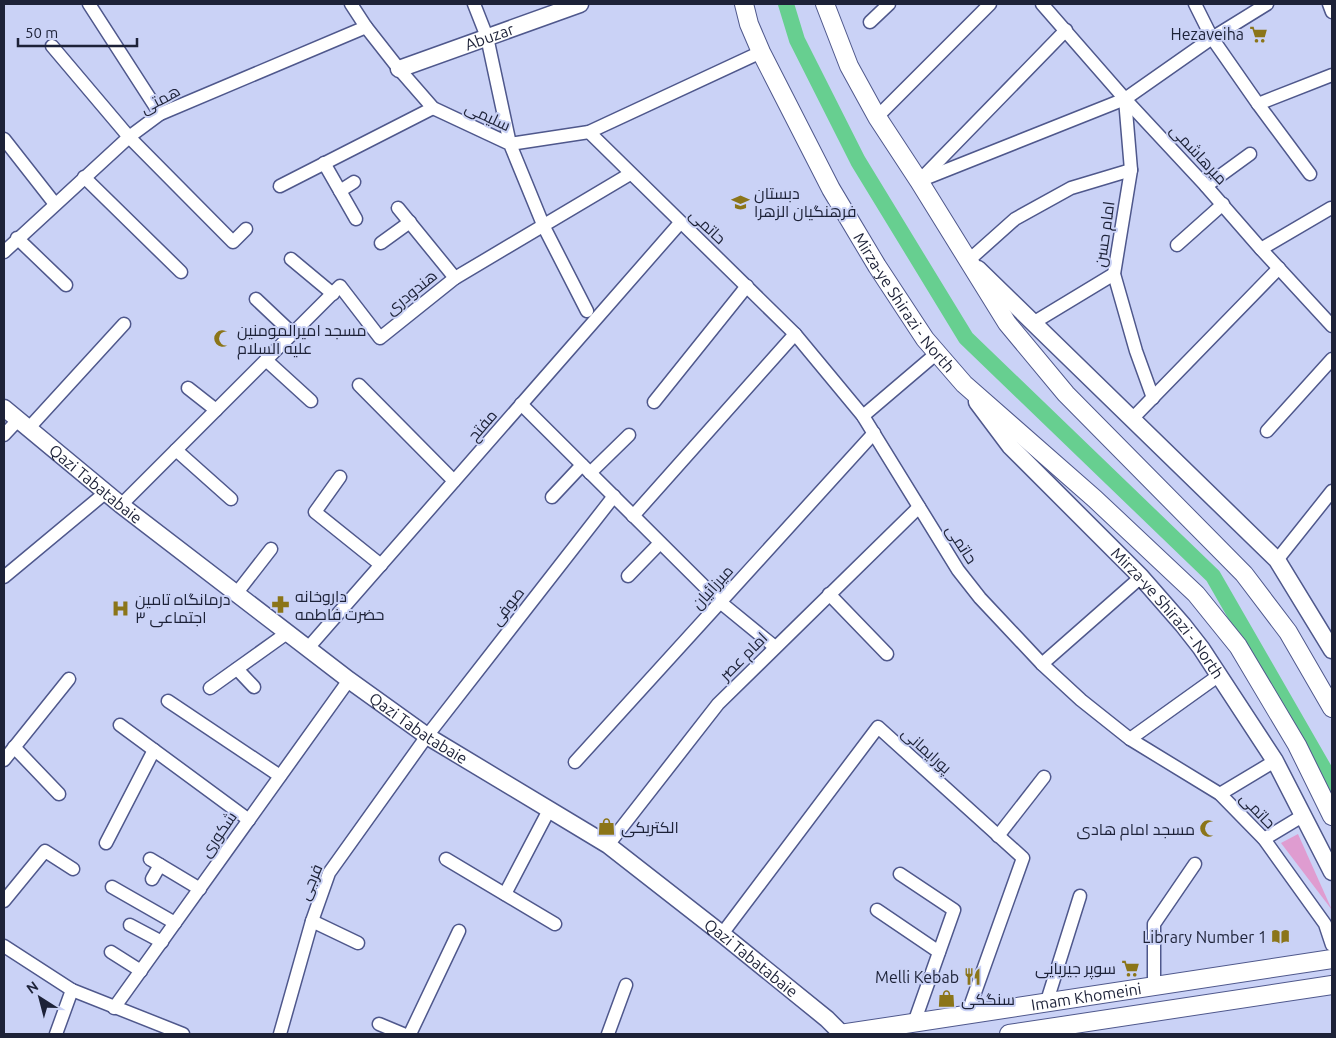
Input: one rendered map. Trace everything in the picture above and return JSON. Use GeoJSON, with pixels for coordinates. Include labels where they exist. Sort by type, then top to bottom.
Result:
{"type":"FeatureCollection","features":[{"type":"Feature","properties":{"kind":"main road","name":"Mirza-ye Shirazi - North"},"geometry":{"type":"LineString","coordinates":[[744,4],[749,24],[761,52],[831,189],[877,266],[925,339],[964,384],[1095,499],[1196,594],[1238,646],[1297,745],[1332,816]]}},
{"type":"Feature","properties":{"kind":"main road"},"geometry":{"type":"LineString","coordinates":[[825,4],[849,66],[877,117],[1007,323],[1066,394],[1244,574],[1288,632],[1332,708]]}},
{"type":"Feature","properties":{"kind":"main road","name":"Imam Khomeini"},"geometry":{"type":"LineString","coordinates":[[841,1034],[1332,959]]}},
{"type":"Feature","properties":{"kind":"main road","name":"Imam Khomeini"},"geometry":{"type":"LineString","coordinates":[[1009,1034],[1332,985]]}},
{"type":"Feature","properties":{"kind":"street"},"geometry":{"type":"LineString","coordinates":[[89,4],[160,114]]}},
{"type":"Feature","properties":{"kind":"street","name":"سلیمی"},"geometry":{"type":"LineString","coordinates":[[351,4],[366,27],[399,69],[433,108],[510,144],[544,227],[587,311]]}},
{"type":"Feature","properties":{"kind":"street"},"geometry":{"type":"LineString","coordinates":[[474,4],[487,37],[510,144],[589,132],[761,52]]}},
{"type":"Feature","properties":{"kind":"street","name":"Abuzar"},"geometry":{"type":"LineString","coordinates":[[399,69],[580,4]]}},
{"type":"Feature","properties":{"kind":"street"},"geometry":{"type":"LineString","coordinates":[[870,22],[888,4]]}},
{"type":"Feature","properties":{"kind":"street"},"geometry":{"type":"LineString","coordinates":[[877,117],[990,4]]}},
{"type":"Feature","properties":{"kind":"street","name":"میرهاشمی"},"geometry":{"type":"LineString","coordinates":[[1042,4],[1125,99],[1223,204],[1332,326]]}},
{"type":"Feature","properties":{"kind":"street"},"geometry":{"type":"LineString","coordinates":[[1194,4],[1212,38],[1310,174]]}},
{"type":"Feature","properties":{"kind":"street"},"geometry":{"type":"LineString","coordinates":[[919,181],[1125,99],[1212,38],[1267,4]]}},
{"type":"Feature","properties":{"kind":"street"},"geometry":{"type":"LineString","coordinates":[[1329,4],[1332,12]]}},
{"type":"Feature","properties":{"kind":"street","name":"همتی"},"geometry":{"type":"LineString","coordinates":[[4,252],[129,136],[160,114],[366,27]]}},
{"type":"Feature","properties":{"kind":"street"},"geometry":{"type":"LineString","coordinates":[[919,181],[1066,30]]}},
{"type":"Feature","properties":{"kind":"street"},"geometry":{"type":"LineString","coordinates":[[52,46],[129,136],[233,242],[246,229]]}},
{"type":"Feature","properties":{"kind":"street"},"geometry":{"type":"LineString","coordinates":[[1258,104],[1332,75]]}},
{"type":"Feature","properties":{"kind":"street","name":"امام حسن"},"geometry":{"type":"LineString","coordinates":[[1125,99],[1131,170],[1114,274],[1136,351],[1153,398]]}},
{"type":"Feature","properties":{"kind":"street"},"geometry":{"type":"LineString","coordinates":[[280,186],[433,108]]}},
{"type":"Feature","properties":{"kind":"street","name":"حاتمی"},"geometry":{"type":"LineString","coordinates":[[589,132],[795,334],[863,416],[958,570],[980,598],[1042,664],[1080,700],[1130,739],[1220,794],[1264,839],[1325,924],[1332,945]]}},
{"type":"Feature","properties":{"kind":"street"},"geometry":{"type":"LineString","coordinates":[[4,139],[55,204]]}},
{"type":"Feature","properties":{"kind":"street"},"geometry":{"type":"LineString","coordinates":[[1206,186],[1250,154]]}},
{"type":"Feature","properties":{"kind":"street"},"geometry":{"type":"LineString","coordinates":[[324,163],[356,219]]}},
{"type":"Feature","properties":{"kind":"street"},"geometry":{"type":"LineString","coordinates":[[1131,170],[1071,188],[1015,219],[968,260],[1277,560],[1332,650]]}},
{"type":"Feature","properties":{"kind":"street","name":"هندودری"},"geometry":{"type":"LineString","coordinates":[[332,294],[340,286],[380,338],[455,278],[544,227],[630,174]]}},
{"type":"Feature","properties":{"kind":"street"},"geometry":{"type":"LineString","coordinates":[[84,177],[181,272]]}},
{"type":"Feature","properties":{"kind":"street"},"geometry":{"type":"LineString","coordinates":[[340,191],[354,182]]}},
{"type":"Feature","properties":{"kind":"street"},"geometry":{"type":"LineString","coordinates":[[1177,245],[1223,204]]}},
{"type":"Feature","properties":{"kind":"street"},"geometry":{"type":"LineString","coordinates":[[398,208],[455,278]]}},
{"type":"Feature","properties":{"kind":"street"},"geometry":{"type":"LineString","coordinates":[[1261,248],[1331,208]]}},
{"type":"Feature","properties":{"kind":"street"},"geometry":{"type":"LineString","coordinates":[[381,243],[410,222]]}},
{"type":"Feature","properties":{"kind":"street","name":"مفتح"},"geometry":{"type":"LineString","coordinates":[[308,648],[680,222]]}},
{"type":"Feature","properties":{"kind":"street"},"geometry":{"type":"LineString","coordinates":[[17,238],[66,285]]}},
{"type":"Feature","properties":{"kind":"street"},"geometry":{"type":"LineString","coordinates":[[121,505],[332,294],[291,259]]}},
{"type":"Feature","properties":{"kind":"street"},"geometry":{"type":"LineString","coordinates":[[1132,420],[1279,268]]}},
{"type":"Feature","properties":{"kind":"street"},"geometry":{"type":"LineString","coordinates":[[1033,322],[1114,274]]}},
{"type":"Feature","properties":{"kind":"street"},"geometry":{"type":"LineString","coordinates":[[654,402],[747,286]]}},
{"type":"Feature","properties":{"kind":"street"},"geometry":{"type":"LineString","coordinates":[[256,299],[292,333]]}},
{"type":"Feature","properties":{"kind":"street"},"geometry":{"type":"LineString","coordinates":[[4,434],[23,424],[124,324]]}},
{"type":"Feature","properties":{"kind":"street"},"geometry":{"type":"LineString","coordinates":[[633,516],[795,334]]}},
{"type":"Feature","properties":{"kind":"street"},"geometry":{"type":"LineString","coordinates":[[863,416],[937,353]]}},
{"type":"Feature","properties":{"kind":"street"},"geometry":{"type":"LineString","coordinates":[[1267,431],[1332,358]]}},
{"type":"Feature","properties":{"kind":"street"},"geometry":{"type":"LineString","coordinates":[[266,360],[311,401]]}},
{"type":"Feature","properties":{"kind":"street","name":"Mirza-ye Shirazi - North"},"geometry":{"type":"LineString","coordinates":[[964,384],[1010,446],[1140,577],[1201,648],[1275,761],[1332,872]]}},
{"type":"Feature","properties":{"kind":"street"},"geometry":{"type":"LineString","coordinates":[[359,385],[454,481]]}},
{"type":"Feature","properties":{"kind":"street"},"geometry":{"type":"LineString","coordinates":[[188,388],[216,410]]}},
{"type":"Feature","properties":{"kind":"street"},"geometry":{"type":"LineString","coordinates":[[521,404],[720,602],[775,647]]}},
{"type":"Feature","properties":{"kind":"street","name":"Qazi Tabatabaie"},"geometry":{"type":"LineString","coordinates":[[4,408],[121,505],[349,680],[427,736],[608,845],[827,1019],[841,1034]]}},
{"type":"Feature","properties":{"kind":"street","name":"میرزائیان"},"geometry":{"type":"LineString","coordinates":[[575,762],[874,432]]}},
{"type":"Feature","properties":{"kind":"street"},"geometry":{"type":"LineString","coordinates":[[552,497],[629,435]]}},
{"type":"Feature","properties":{"kind":"street"},"geometry":{"type":"LineString","coordinates":[[176,450],[231,499]]}},
{"type":"Feature","properties":{"kind":"street"},"geometry":{"type":"LineString","coordinates":[[340,477],[316,512],[381,565]]}},
{"type":"Feature","properties":{"kind":"street"},"geometry":{"type":"LineString","coordinates":[[1277,560],[1332,491]]}},
{"type":"Feature","properties":{"kind":"street"},"geometry":{"type":"LineString","coordinates":[[4,577],[106,493]]}},
{"type":"Feature","properties":{"kind":"street","name":"صوفی"},"geometry":{"type":"LineString","coordinates":[[427,736],[614,496]]}},
{"type":"Feature","properties":{"kind":"street","name":"امام عصر"},"geometry":{"type":"LineString","coordinates":[[608,845],[718,704],[919,507]]}},
{"type":"Feature","properties":{"kind":"street"},"geometry":{"type":"LineString","coordinates":[[628,576],[660,542]]}},
{"type":"Feature","properties":{"kind":"street"},"geometry":{"type":"LineString","coordinates":[[236,594],[271,549]]}},
{"type":"Feature","properties":{"kind":"street"},"geometry":{"type":"LineString","coordinates":[[1042,664],[1140,577]]}},
{"type":"Feature","properties":{"kind":"street"},"geometry":{"type":"LineString","coordinates":[[829,594],[887,654]]}},
{"type":"Feature","properties":{"kind":"street"},"geometry":{"type":"LineString","coordinates":[[210,688],[287,633]]}},
{"type":"Feature","properties":{"kind":"street"},"geometry":{"type":"LineString","coordinates":[[237,669],[254,687]]}},
{"type":"Feature","properties":{"kind":"street"},"geometry":{"type":"LineString","coordinates":[[1130,739],[1218,676]]}},
{"type":"Feature","properties":{"kind":"street"},"geometry":{"type":"LineString","coordinates":[[4,760],[69,679]]}},
{"type":"Feature","properties":{"kind":"street","name":"شکوری"},"geometry":{"type":"LineString","coordinates":[[114,1008],[349,680]]}},
{"type":"Feature","properties":{"kind":"street"},"geometry":{"type":"LineString","coordinates":[[168,701],[280,776]]}},
{"type":"Feature","properties":{"kind":"street"},"geometry":{"type":"LineString","coordinates":[[120,725],[249,820]]}},
{"type":"Feature","properties":{"kind":"street","name":"پورایمانی"},"geometry":{"type":"LineString","coordinates":[[722,934],[878,727],[1022,858],[967,1015]]}},
{"type":"Feature","properties":{"kind":"street","name":"فرجی"},"geometry":{"type":"LineString","coordinates":[[280,1034],[312,921],[329,873],[427,736]]}},
{"type":"Feature","properties":{"kind":"street"},"geometry":{"type":"LineString","coordinates":[[14,747],[59,794]]}},
{"type":"Feature","properties":{"kind":"street"},"geometry":{"type":"LineString","coordinates":[[106,843],[154,750]]}},
{"type":"Feature","properties":{"kind":"street"},"geometry":{"type":"LineString","coordinates":[[1220,794],[1275,761]]}},
{"type":"Feature","properties":{"kind":"street"},"geometry":{"type":"LineString","coordinates":[[998,836],[1044,777]]}},
{"type":"Feature","properties":{"kind":"street"},"geometry":{"type":"LineString","coordinates":[[505,894],[549,810]]}},
{"type":"Feature","properties":{"kind":"street"},"geometry":{"type":"LineString","coordinates":[[1264,839],[1304,815]]}},
{"type":"Feature","properties":{"kind":"street"},"geometry":{"type":"LineString","coordinates":[[4,901],[45,851],[73,869]]}},
{"type":"Feature","properties":{"kind":"street"},"geometry":{"type":"LineString","coordinates":[[446,859],[555,924]]}},
{"type":"Feature","properties":{"kind":"street"},"geometry":{"type":"LineString","coordinates":[[152,879],[155,862],[200,889]]}},
{"type":"Feature","properties":{"kind":"street"},"geometry":{"type":"LineString","coordinates":[[1154,986],[1154,924],[1195,864]]}},
{"type":"Feature","properties":{"kind":"street"},"geometry":{"type":"LineString","coordinates":[[900,874],[954,910],[914,1023]]}},
{"type":"Feature","properties":{"kind":"street"},"geometry":{"type":"LineString","coordinates":[[112,887],[175,923]]}},
{"type":"Feature","properties":{"kind":"street"},"geometry":{"type":"LineString","coordinates":[[1047,1002],[1080,896]]}},
{"type":"Feature","properties":{"kind":"street"},"geometry":{"type":"LineString","coordinates":[[877,910],[939,952]]}},
{"type":"Feature","properties":{"kind":"street"},"geometry":{"type":"LineString","coordinates":[[312,921],[358,943]]}},
{"type":"Feature","properties":{"kind":"street"},"geometry":{"type":"LineString","coordinates":[[130,925],[162,942]]}},
{"type":"Feature","properties":{"kind":"street"},"geometry":{"type":"LineString","coordinates":[[410,1034],[459,931]]}},
{"type":"Feature","properties":{"kind":"street"},"geometry":{"type":"LineString","coordinates":[[4,946],[72,990],[183,1034]]}},
{"type":"Feature","properties":{"kind":"street"},"geometry":{"type":"LineString","coordinates":[[111,952],[141,971]]}},
{"type":"Feature","properties":{"kind":"street"},"geometry":{"type":"LineString","coordinates":[[608,1034],[626,985]]}},
{"type":"Feature","properties":{"kind":"street"},"geometry":{"type":"LineString","coordinates":[[56,1034],[72,990]]}},
{"type":"Feature","properties":{"kind":"street"},"geometry":{"type":"LineString","coordinates":[[379,1024],[403,1034]]}},
{"type":"Feature","properties":{"kind":"shaded area"},"geometry":{"type":"Polygon","coordinates":[[[1298,834],[1332,910],[1281,843],[1298,834]]]}},
{"type":"Feature","properties":{"kind":"waterway"},"geometry":{"type":"LineString","coordinates":[[786,4],[797,40],[858,161],[966,338],[1213,576],[1332,783]]}},
{"type":"Feature","properties":{"kind":"place","name":"Hezaveiha"},"geometry":{"type":"Point","coordinates":[1258,34]}},
{"type":"Feature","properties":{"kind":"place","name":"دبستان فرهنگیان الزهرا"},"geometry":{"type":"Point","coordinates":[740,202]}},
{"type":"Feature","properties":{"kind":"place","name":"مسجد امیرالمومنین علیه السلام"},"geometry":{"type":"Point","coordinates":[223,339]}},
{"type":"Feature","properties":{"kind":"place","name":"داروخانه حضرت فاطمه"},"geometry":{"type":"Point","coordinates":[281,605]}},
{"type":"Feature","properties":{"kind":"place","name":"درمانگاه تامین اجتماعی ۳"},"geometry":{"type":"Point","coordinates":[121,608]}},
{"type":"Feature","properties":{"kind":"place","name":"الکتریکی"},"geometry":{"type":"Point","coordinates":[607,827]}},
{"type":"Feature","properties":{"kind":"place","name":"مسجد امام هادی"},"geometry":{"type":"Point","coordinates":[1209,829]}},
{"type":"Feature","properties":{"kind":"place","name":"Library Number 1"},"geometry":{"type":"Point","coordinates":[1281,937]}},
{"type":"Feature","properties":{"kind":"place","name":"سوپر جیریایی"},"geometry":{"type":"Point","coordinates":[1130,968]}},
{"type":"Feature","properties":{"kind":"place","name":"Melli Kebab"},"geometry":{"type":"Point","coordinates":[973,977]}},
{"type":"Feature","properties":{"kind":"place","name":"سنگکی"},"geometry":{"type":"Point","coordinates":[947,999]}}]}
